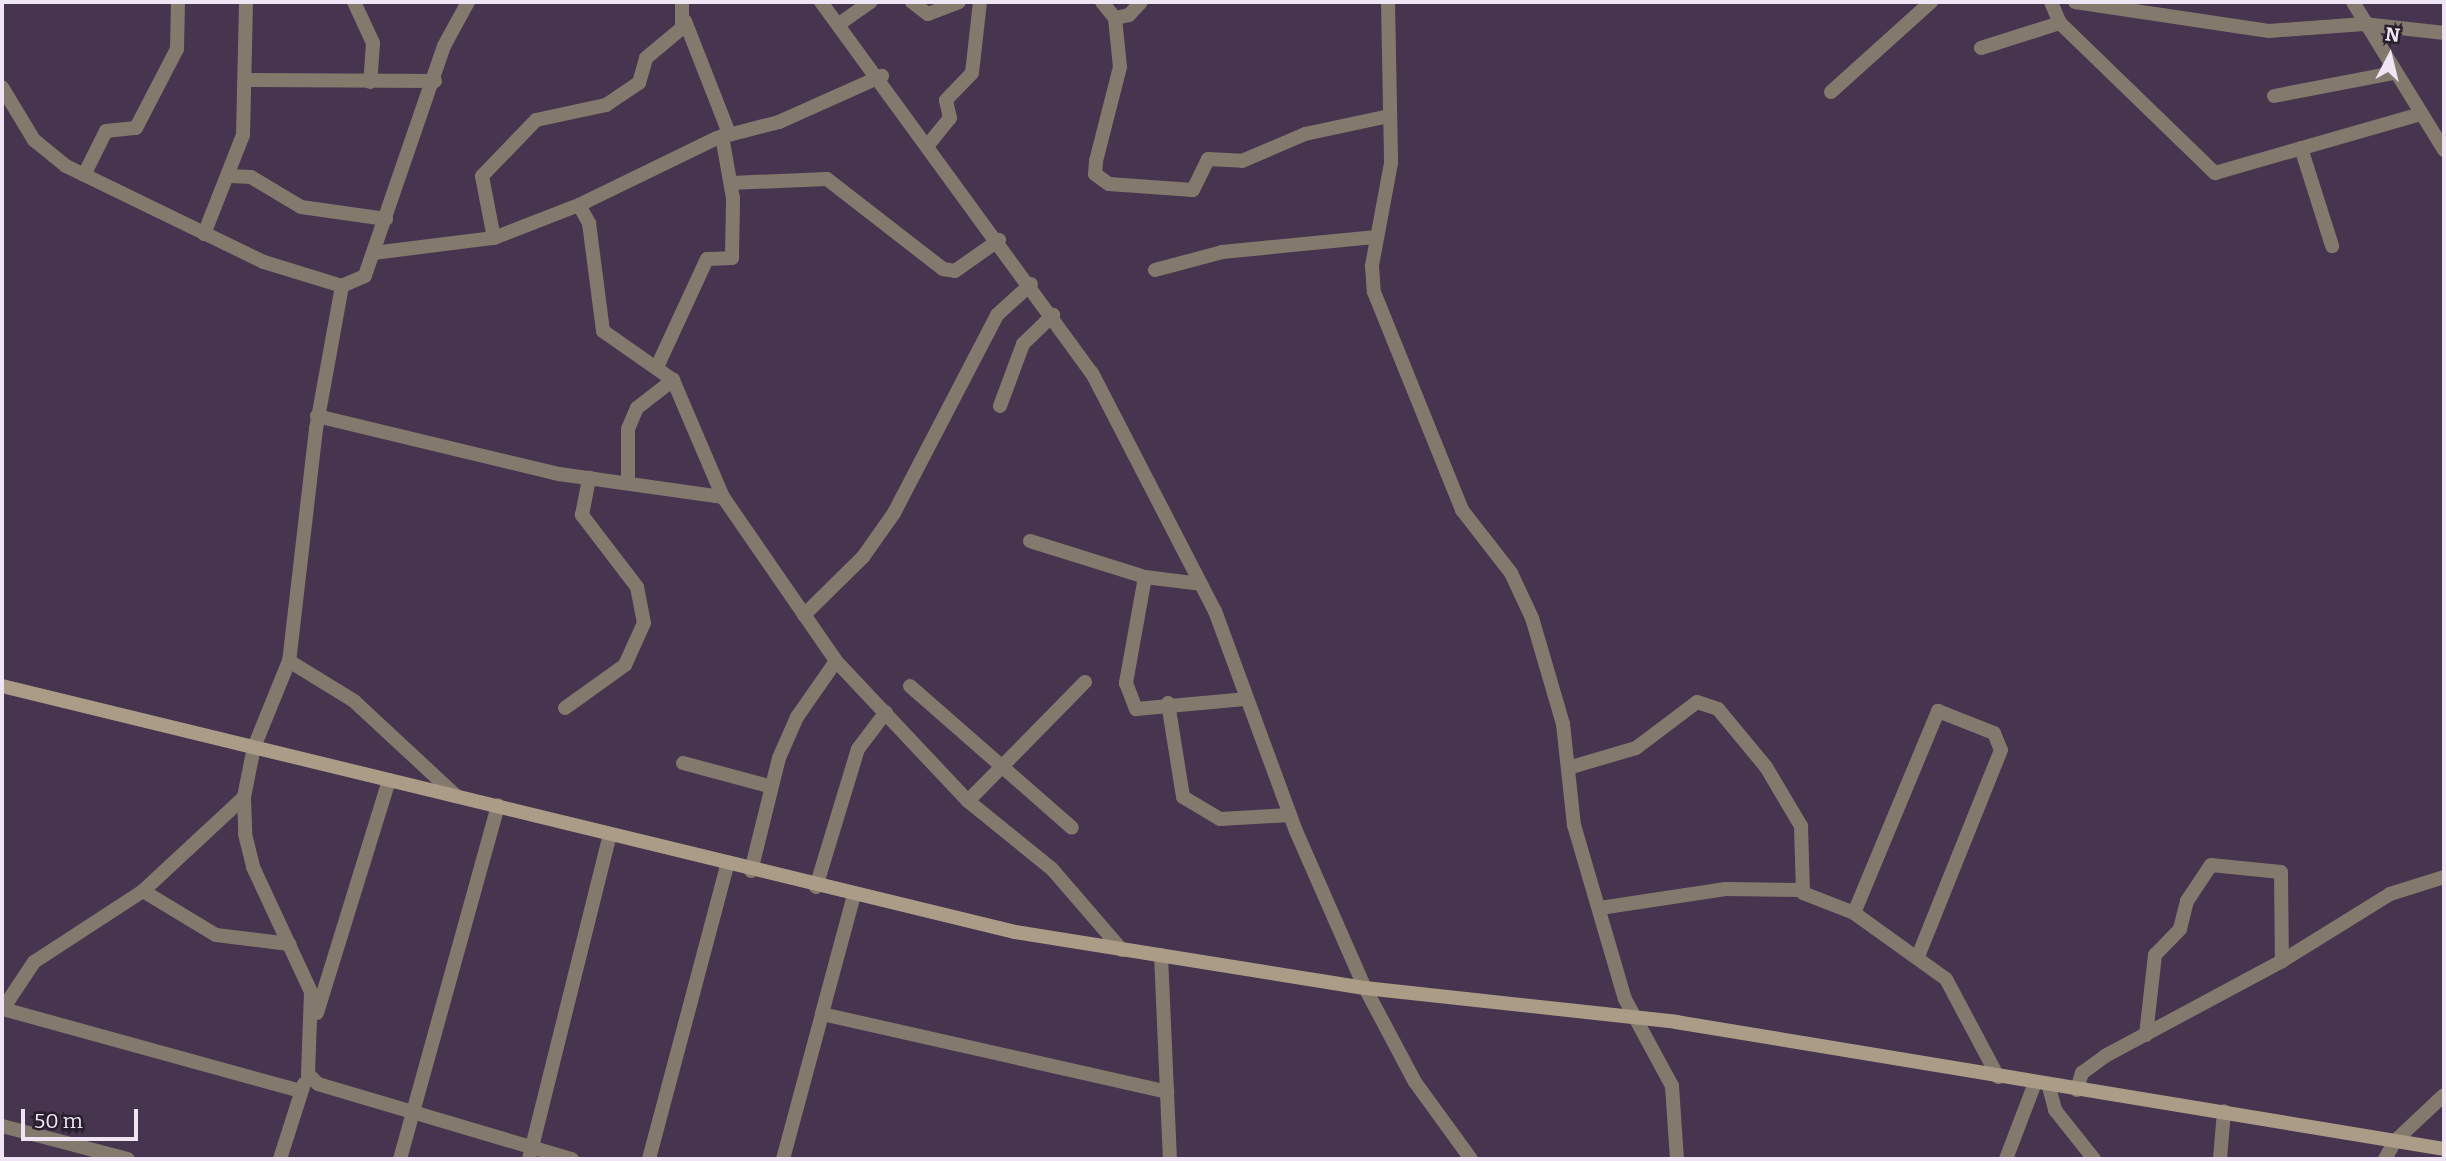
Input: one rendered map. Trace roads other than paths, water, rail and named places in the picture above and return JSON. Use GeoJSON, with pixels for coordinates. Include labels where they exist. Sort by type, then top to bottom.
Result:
{"type":"FeatureCollection","features":[{"type":"Feature","properties":{"kind":"street"},"geometry":{"type":"LineString","coordinates":[[84,174],[106,131],[136,128],[177,49],[178,2]]}},
{"type":"Feature","properties":{"kind":"street"},"geometry":{"type":"LineString","coordinates":[[204,234],[230,176],[243,135],[247,80],[246,2]]}},
{"type":"Feature","properties":{"kind":"street"},"geometry":{"type":"LineString","coordinates":[[354,2],[373,43],[370,82]]}},
{"type":"Feature","properties":{"kind":"street"},"geometry":{"type":"LineString","coordinates":[[4,95],[34,139],[84,174],[264,262],[342,286],[365,276],[435,81],[444,46],[468,2]]}},
{"type":"Feature","properties":{"kind":"street"},"geometry":{"type":"LineString","coordinates":[[657,368],[707,259],[732,258],[731,183],[726,135],[685,21],[682,2]]}},
{"type":"Feature","properties":{"kind":"street"},"geometry":{"type":"LineString","coordinates":[[821,2],[881,76],[1093,373],[1201,584],[1290,815],[1365,988],[1415,1082],[1471,1159]]}},
{"type":"Feature","properties":{"kind":"street"},"geometry":{"type":"LineString","coordinates":[[839,24],[871,2]]}},
{"type":"Feature","properties":{"kind":"street"},"geometry":{"type":"LineString","coordinates":[[912,2],[928,14],[959,2]]}},
{"type":"Feature","properties":{"kind":"street"},"geometry":{"type":"LineString","coordinates":[[928,145],[950,118],[946,100],[972,73],[980,2]]}},
{"type":"Feature","properties":{"kind":"street"},"geometry":{"type":"LineString","coordinates":[[1102,2],[1115,18],[1120,67],[1095,174],[1109,184],[1193,190],[1208,159],[1242,161],[1305,134],[1389,116]]}},
{"type":"Feature","properties":{"kind":"street"},"geometry":{"type":"LineString","coordinates":[[1115,18],[1129,15],[1140,2]]}},
{"type":"Feature","properties":{"kind":"street"},"geometry":{"type":"LineString","coordinates":[[1388,2],[1391,168],[1372,266],[1380,313],[1462,510],[1522,594],[1563,724],[1574,825],[1632,1017],[1669,1077],[1677,1159]]}},
{"type":"Feature","properties":{"kind":"street"},"geometry":{"type":"LineString","coordinates":[[1831,92],[1931,2]]}},
{"type":"Feature","properties":{"kind":"street"},"geometry":{"type":"LineString","coordinates":[[2051,2],[2060,23],[2211,171],[2421,114]]}},
{"type":"Feature","properties":{"kind":"street"},"geometry":{"type":"LineString","coordinates":[[2075,2],[2269,31],[2364,24],[2444,33]]}},
{"type":"Feature","properties":{"kind":"street"},"geometry":{"type":"LineString","coordinates":[[2353,2],[2393,73],[2444,150]]}},
{"type":"Feature","properties":{"kind":"street"},"geometry":{"type":"LineString","coordinates":[[494,238],[482,176],[536,120],[606,105],[639,83],[646,58],[685,21]]}},
{"type":"Feature","properties":{"kind":"street"},"geometry":{"type":"LineString","coordinates":[[1982,48],[2060,23]]}},
{"type":"Feature","properties":{"kind":"street"},"geometry":{"type":"LineString","coordinates":[[2274,96],[2393,73]]}},
{"type":"Feature","properties":{"kind":"street"},"geometry":{"type":"LineString","coordinates":[[373,253],[494,238],[579,205],[726,135],[781,121],[881,76]]}},
{"type":"Feature","properties":{"kind":"street"},"geometry":{"type":"LineString","coordinates":[[247,80],[435,81]]}},
{"type":"Feature","properties":{"kind":"street"},"geometry":{"type":"LineString","coordinates":[[2301,148],[2332,246]]}},
{"type":"Feature","properties":{"kind":"street"},"geometry":{"type":"LineString","coordinates":[[230,176],[251,177],[302,207],[386,219]]}},
{"type":"Feature","properties":{"kind":"street"},"geometry":{"type":"LineString","coordinates":[[731,183],[827,179],[943,269],[955,271],[999,240]]}},
{"type":"Feature","properties":{"kind":"street"},"geometry":{"type":"LineString","coordinates":[[579,205],[589,223],[603,331],[673,380],[723,497],[836,661],[968,801],[1052,869],[1122,950]]}},
{"type":"Feature","properties":{"kind":"street"},"geometry":{"type":"LineString","coordinates":[[1155,270],[1236,250],[1376,237]]}},
{"type":"Feature","properties":{"kind":"street"},"geometry":{"type":"LineString","coordinates":[[804,615],[863,557],[894,513],[998,315],[1031,284]]}},
{"type":"Feature","properties":{"kind":"street"},"geometry":{"type":"LineString","coordinates":[[314,1021],[311,992],[253,867],[244,797],[254,747],[289,661],[317,416],[342,286]]}},
{"type":"Feature","properties":{"kind":"street"},"geometry":{"type":"LineString","coordinates":[[1000,405],[1023,344],[1053,315]]}},
{"type":"Feature","properties":{"kind":"street"},"geometry":{"type":"LineString","coordinates":[[628,482],[628,429],[637,408],[673,380]]}},
{"type":"Feature","properties":{"kind":"street"},"geometry":{"type":"LineString","coordinates":[[317,416],[589,478],[723,497]]}},
{"type":"Feature","properties":{"kind":"street"},"geometry":{"type":"LineString","coordinates":[[565,708],[625,665],[644,623],[638,587],[582,515],[589,478]]}},
{"type":"Feature","properties":{"kind":"street"},"geometry":{"type":"LineString","coordinates":[[1030,541],[1145,577],[1201,584]]}},
{"type":"Feature","properties":{"kind":"street"},"geometry":{"type":"LineString","coordinates":[[1145,577],[1126,683],[1136,709],[1168,703],[1245,699]]}},
{"type":"Feature","properties":{"kind":"street"},"geometry":{"type":"LineString","coordinates":[[289,661],[354,701],[455,795]]}},
{"type":"Feature","properties":{"kind":"street"},"geometry":{"type":"LineString","coordinates":[[751,871],[769,786],[797,717],[836,661]]}},
{"type":"Feature","properties":{"kind":"street"},"geometry":{"type":"LineString","coordinates":[[968,801],[1085,682]]}},
{"type":"Feature","properties":{"kind":"street"},"geometry":{"type":"LineString","coordinates":[[2,686],[498,805],[816,887],[1122,950],[1365,988],[1632,1017],[2042,1085],[2224,1111],[2444,1149]]}},
{"type":"Feature","properties":{"kind":"street"},"geometry":{"type":"LineString","coordinates":[[910,686],[999,768],[1072,828]]}},
{"type":"Feature","properties":{"kind":"street"},"geometry":{"type":"LineString","coordinates":[[1568,768],[1624,755],[1697,702],[1711,705],[1766,767],[1801,826],[1801,890]]}},
{"type":"Feature","properties":{"kind":"street"},"geometry":{"type":"LineString","coordinates":[[1168,703],[1183,797],[1225,820],[1290,815]]}},
{"type":"Feature","properties":{"kind":"street"},"geometry":{"type":"LineString","coordinates":[[1854,913],[1938,711],[1994,733],[2001,750],[1918,956]]}},
{"type":"Feature","properties":{"kind":"street"},"geometry":{"type":"LineString","coordinates":[[816,887],[858,749],[886,712]]}},
{"type":"Feature","properties":{"kind":"street"},"geometry":{"type":"LineString","coordinates":[[682,763],[769,786]]}},
{"type":"Feature","properties":{"kind":"street"},"geometry":{"type":"LineString","coordinates":[[280,1159],[300,1091],[308,1074],[314,1021],[389,780]]}},
{"type":"Feature","properties":{"kind":"street"},"geometry":{"type":"LineString","coordinates":[[244,797],[143,891],[34,962],[2,1009],[300,1091]]}},
{"type":"Feature","properties":{"kind":"street"},"geometry":{"type":"LineString","coordinates":[[400,1159],[410,1110],[498,805]]}},
{"type":"Feature","properties":{"kind":"street"},"geometry":{"type":"LineString","coordinates":[[531,1153],[610,834]]}},
{"type":"Feature","properties":{"kind":"street"},"geometry":{"type":"LineString","coordinates":[[2146,1035],[2155,955],[2180,929],[2187,901],[2211,865],[2281,872],[2282,961]]}},
{"type":"Feature","properties":{"kind":"street"},"geometry":{"type":"LineString","coordinates":[[649,1159],[727,866]]}},
{"type":"Feature","properties":{"kind":"street"},"geometry":{"type":"LineString","coordinates":[[2077,1090],[2090,1065],[2282,961],[2390,894],[2444,877]]}},
{"type":"Feature","properties":{"kind":"street"},"geometry":{"type":"LineString","coordinates":[[1600,908],[1682,901],[1726,889],[1801,890],[1854,913],[1918,956],[1950,983],[1998,1077]]}},
{"type":"Feature","properties":{"kind":"street"},"geometry":{"type":"LineString","coordinates":[[143,891],[216,935],[289,944]]}},
{"type":"Feature","properties":{"kind":"street"},"geometry":{"type":"LineString","coordinates":[[783,1159],[854,895]]}},
{"type":"Feature","properties":{"kind":"street"},"geometry":{"type":"LineString","coordinates":[[1161,956],[1170,1159]]}},
{"type":"Feature","properties":{"kind":"street"},"geometry":{"type":"LineString","coordinates":[[822,1014],[1167,1092]]}},
{"type":"Feature","properties":{"kind":"street"},"geometry":{"type":"LineString","coordinates":[[308,1074],[349,1097],[410,1110],[531,1153],[572,1159]]}},
{"type":"Feature","properties":{"kind":"street"},"geometry":{"type":"LineString","coordinates":[[2006,1159],[2042,1085]]}},
{"type":"Feature","properties":{"kind":"street"},"geometry":{"type":"LineString","coordinates":[[2042,1085],[2054,1110],[2094,1159]]}},
{"type":"Feature","properties":{"kind":"street"},"geometry":{"type":"LineString","coordinates":[[2385,1159],[2395,1141],[2444,1095]]}},
{"type":"Feature","properties":{"kind":"street"},"geometry":{"type":"LineString","coordinates":[[2220,1159],[2224,1111]]}},
{"type":"Feature","properties":{"kind":"street"},"geometry":{"type":"LineString","coordinates":[[2,1126],[128,1159]]}}]}
